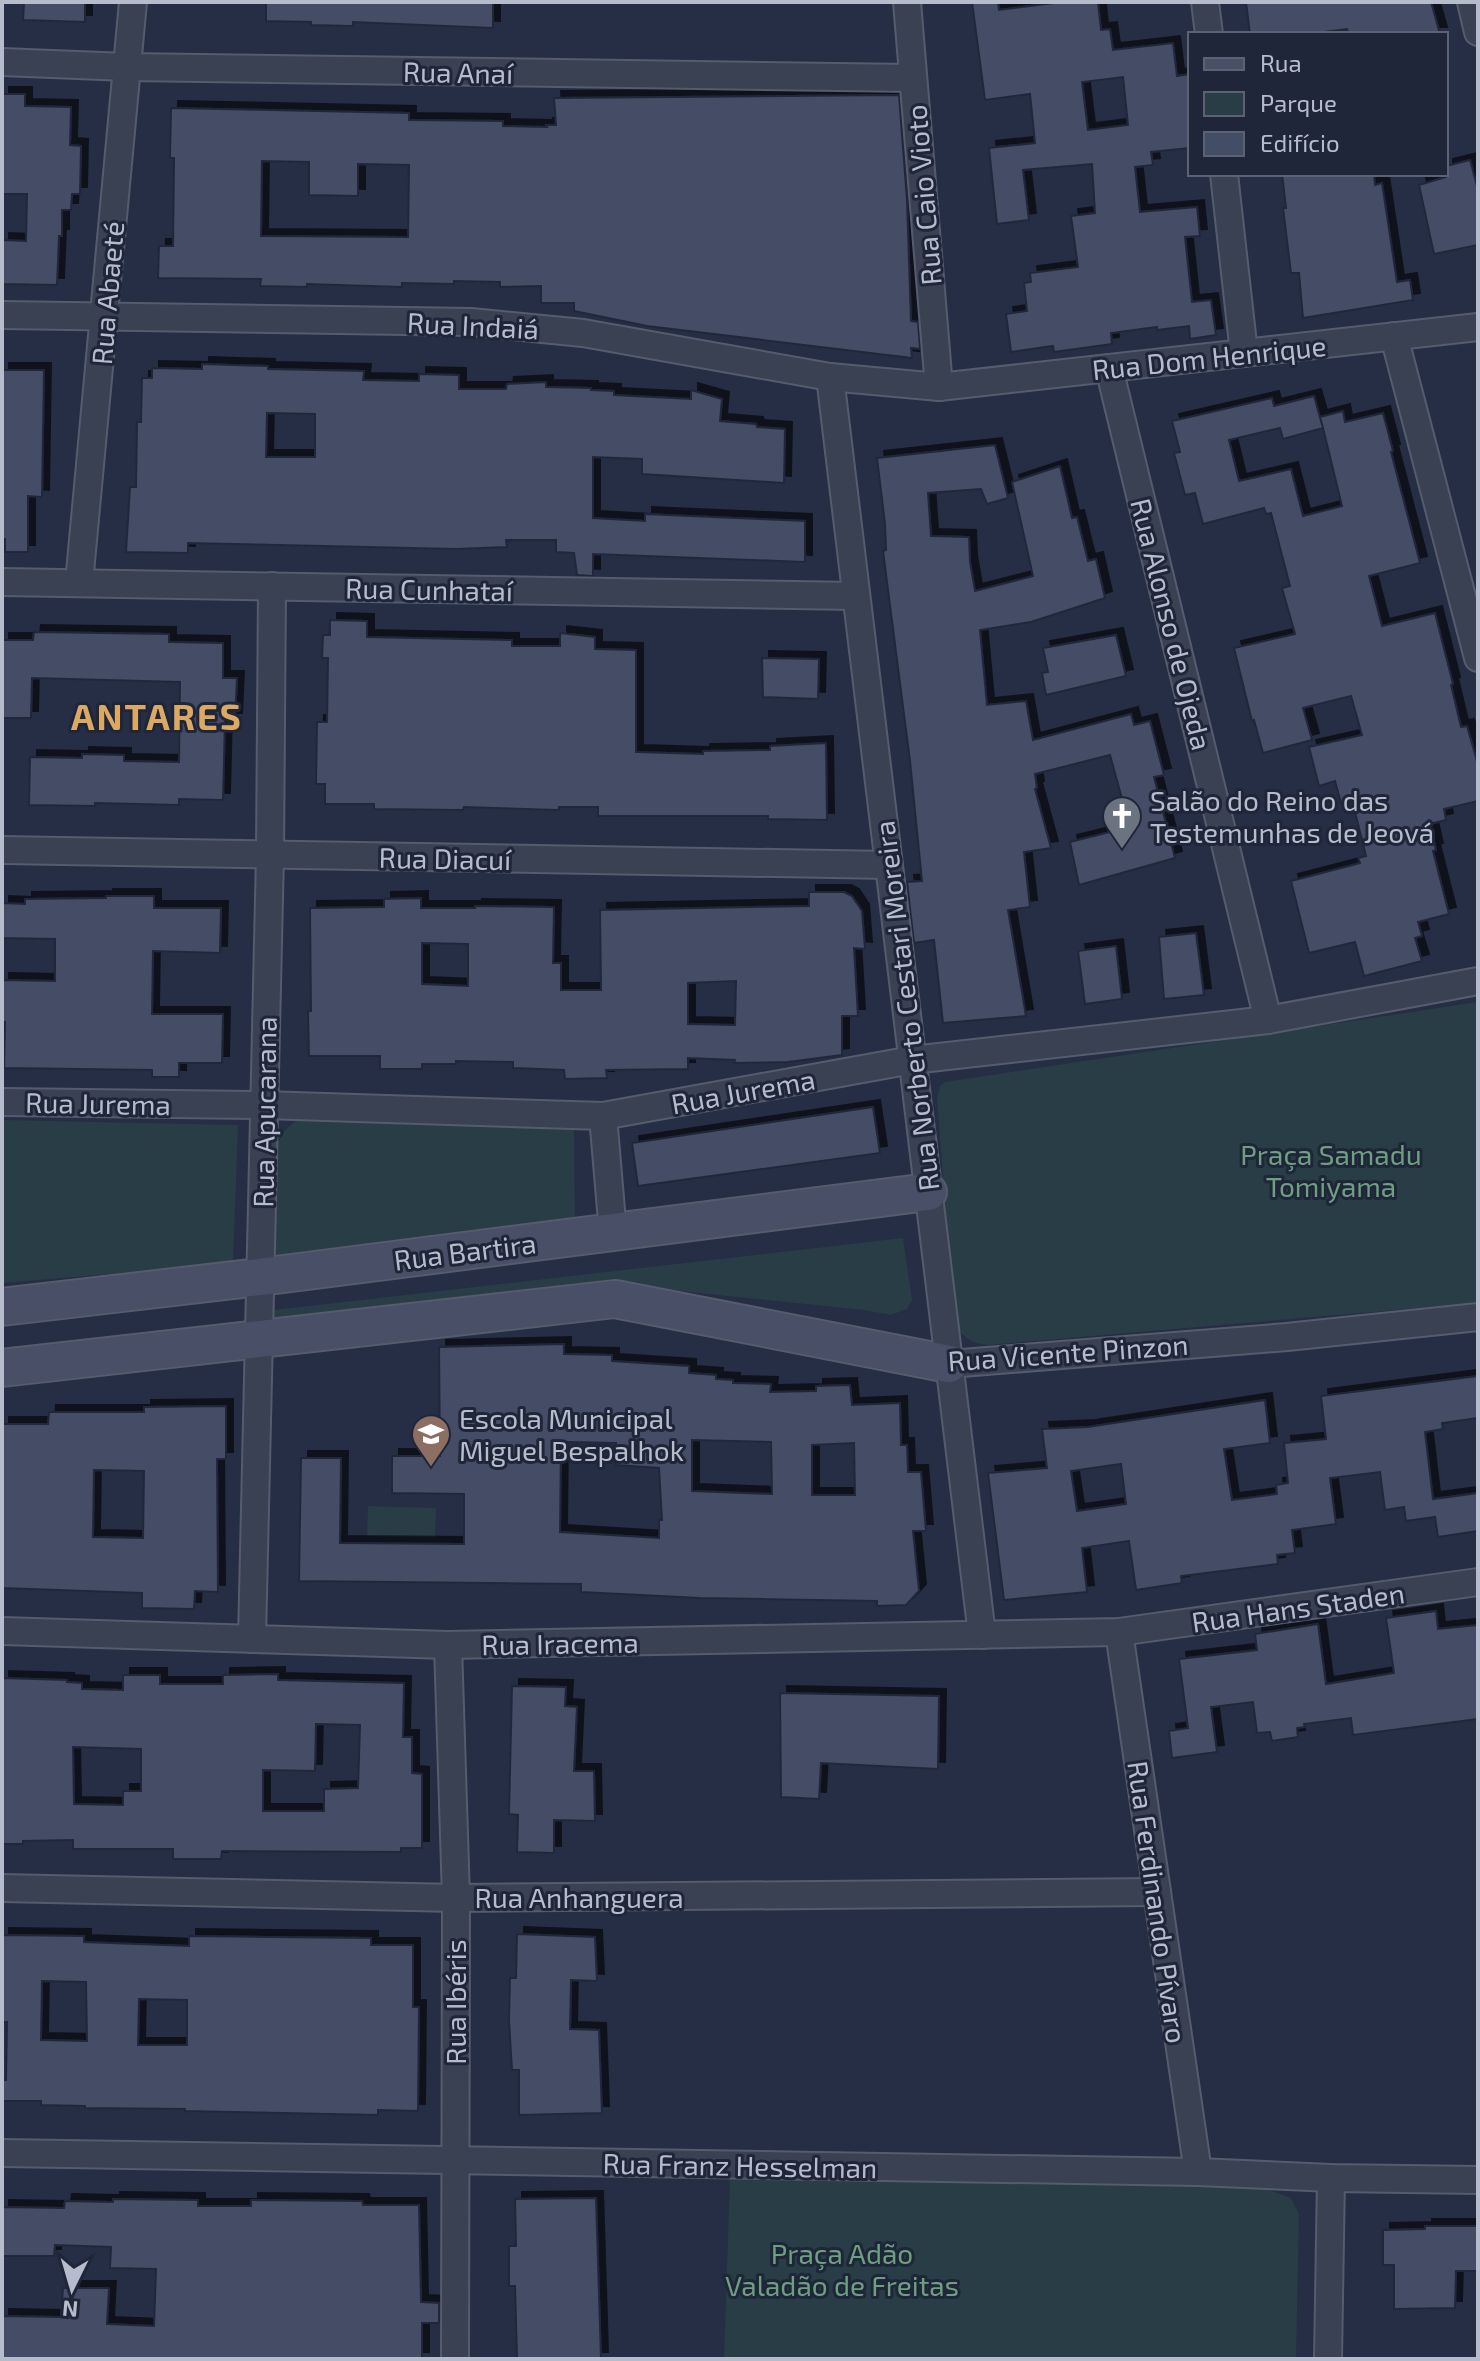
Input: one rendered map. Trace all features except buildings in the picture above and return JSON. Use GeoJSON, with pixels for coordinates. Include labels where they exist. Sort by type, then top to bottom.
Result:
{"type":"FeatureCollection","features":[{"type":"Feature","properties":{"kind":"street","name":"Rua Abaeté"},"geometry":{"type":"LineString","coordinates":[[79,583],[133,2]]}},
{"type":"Feature","properties":{"kind":"street","name":"Rua Caio Vioto"},"geometry":{"type":"LineString","coordinates":[[907,2],[939,387]]}},
{"type":"Feature","properties":{"kind":"street"},"geometry":{"type":"LineString","coordinates":[[1205,2],[1209,32]]}},
{"type":"Feature","properties":{"kind":"street"},"geometry":{"type":"LineString","coordinates":[[1471,2],[1478,32]]}},
{"type":"Feature","properties":{"kind":"street","name":"Rua Anaí"},"geometry":{"type":"LineString","coordinates":[[2,62],[127,67],[913,78]]}},
{"type":"Feature","properties":{"kind":"street"},"geometry":{"type":"LineString","coordinates":[[1224,176],[1244,353]]}},
{"type":"Feature","properties":{"kind":"street","name":"Rua Indaiá"},"geometry":{"type":"LineString","coordinates":[[2,315],[471,322],[583,333],[830,377],[939,387]]}},
{"type":"Feature","properties":{"kind":"street","name":"Rua Dom Henrique"},"geometry":{"type":"LineString","coordinates":[[939,387],[1478,327]]}},
{"type":"Feature","properties":{"kind":"street"},"geometry":{"type":"LineString","coordinates":[[1394,336],[1468,578],[1478,658]]}},
{"type":"Feature","properties":{"kind":"street","name":"Rua Alonso de Ojeda"},"geometry":{"type":"LineString","coordinates":[[1109,368],[1268,1020]]}},
{"type":"Feature","properties":{"kind":"street","name":"Rua Norberto Cestari Moreira"},"geometry":{"type":"LineString","coordinates":[[830,377],[982,1635]]}},
{"type":"Feature","properties":{"kind":"street","name":"Rua Cunhataí"},"geometry":{"type":"LineString","coordinates":[[2,582],[856,596]]}},
{"type":"Feature","properties":{"kind":"street","name":"Rua Apucarana"},"geometry":{"type":"LineString","coordinates":[[252,1639],[270,855],[272,586]]}},
{"type":"Feature","properties":{"kind":"street","name":"Rua Diacuí"},"geometry":{"type":"LineString","coordinates":[[2,850],[889,865]]}},
{"type":"Feature","properties":{"kind":"street","name":"Rua Jurema"},"geometry":{"type":"LineString","coordinates":[[2,1102],[264,1105],[603,1116],[912,1060],[1268,1020],[1478,981]]}},
{"type":"Feature","properties":{"kind":"street"},"geometry":{"type":"LineString","coordinates":[[603,1116],[613,1233]]}},
{"type":"Feature","properties":{"kind":"street","name":"Rua Bartira"},"geometry":{"type":"LineString","coordinates":[[2,1307],[928,1192]]}},
{"type":"Feature","properties":{"kind":"street","name":"Rua Vicente Pinzon"},"geometry":{"type":"LineString","coordinates":[[259,1340],[615,1299],[949,1364],[1287,1337],[1478,1317]]}},
{"type":"Feature","properties":{"kind":"street"},"geometry":{"type":"LineString","coordinates":[[2,1368],[259,1340]]}},
{"type":"Feature","properties":{"kind":"street","name":"Rua Hans Staden"},"geometry":{"type":"LineString","coordinates":[[1119,1632],[1478,1582]]}},
{"type":"Feature","properties":{"kind":"street","name":"Rua Iracema"},"geometry":{"type":"LineString","coordinates":[[2,1631],[448,1645],[1119,1632]]}},
{"type":"Feature","properties":{"kind":"street","name":"Rua Ferdinando Pívaro"},"geometry":{"type":"LineString","coordinates":[[1119,1632],[1198,2172]]}},
{"type":"Feature","properties":{"kind":"street","name":"Rua Ibéris"},"geometry":{"type":"LineString","coordinates":[[448,1645],[456,1898],[455,2359]]}},
{"type":"Feature","properties":{"kind":"street","name":"Rua Anhanguera"},"geometry":{"type":"LineString","coordinates":[[2,1888],[456,1898],[1157,1892]]}},
{"type":"Feature","properties":{"kind":"street","name":"Rua Franz Hesselman"},"geometry":{"type":"LineString","coordinates":[[2,2153],[1198,2172],[1478,2180]]}},
{"type":"Feature","properties":{"kind":"street"},"geometry":{"type":"LineString","coordinates":[[1328,2359],[1331,2178]]}},
{"type":"Feature","properties":{"kind":"green space","name":"Praça Samadu Tomiyama"},"geometry":{"type":"Polygon","coordinates":[[[1478,1002],[1478,1303],[988,1345],[967,1338],[957,1327],[954,1321],[937,1098],[940,1086],[945,1082],[1478,1002]]]}},
{"type":"Feature","properties":{"kind":"green space"},"geometry":{"type":"Polygon","coordinates":[[[298,1119],[574,1126],[575,1223],[273,1262],[274,1152],[284,1131],[298,1119]]]}},
{"type":"Feature","properties":{"kind":"green space"},"geometry":{"type":"Polygon","coordinates":[[[2,1120],[238,1125],[233,1264],[2,1283],[2,1120]]]}},
{"type":"Feature","properties":{"kind":"green space"},"geometry":{"type":"Polygon","coordinates":[[[903,1238],[912,1300],[907,1309],[891,1315],[622,1285],[274,1322],[274,1310],[903,1238]]]}},
{"type":"Feature","properties":{"kind":"green space"},"geometry":{"type":"Polygon","coordinates":[[[368,1506],[436,1508],[435,1538],[367,1536],[368,1506]]]}},
{"type":"Feature","properties":{"kind":"green space","name":"Praça Adão Valadão de Freitas"},"geometry":{"type":"Polygon","coordinates":[[[730,2178],[1258,2186],[1291,2198],[1299,2214],[1296,2359],[724,2359],[730,2178]]]}},
{"type":"Feature","properties":{"kind":"place","name":"Salão do Reino das Testemunhas de Jeová"},"geometry":{"type":"Point","coordinates":[1122,850]}},
{"type":"Feature","properties":{"kind":"place","name":"Escola Municipal Miguel Bespalhok"},"geometry":{"type":"Point","coordinates":[431,1468]}},
{"type":"Feature","properties":{"kind":"district","name":"ANTARES"},"geometry":{"type":"Point","coordinates":[157,715]}}]}
